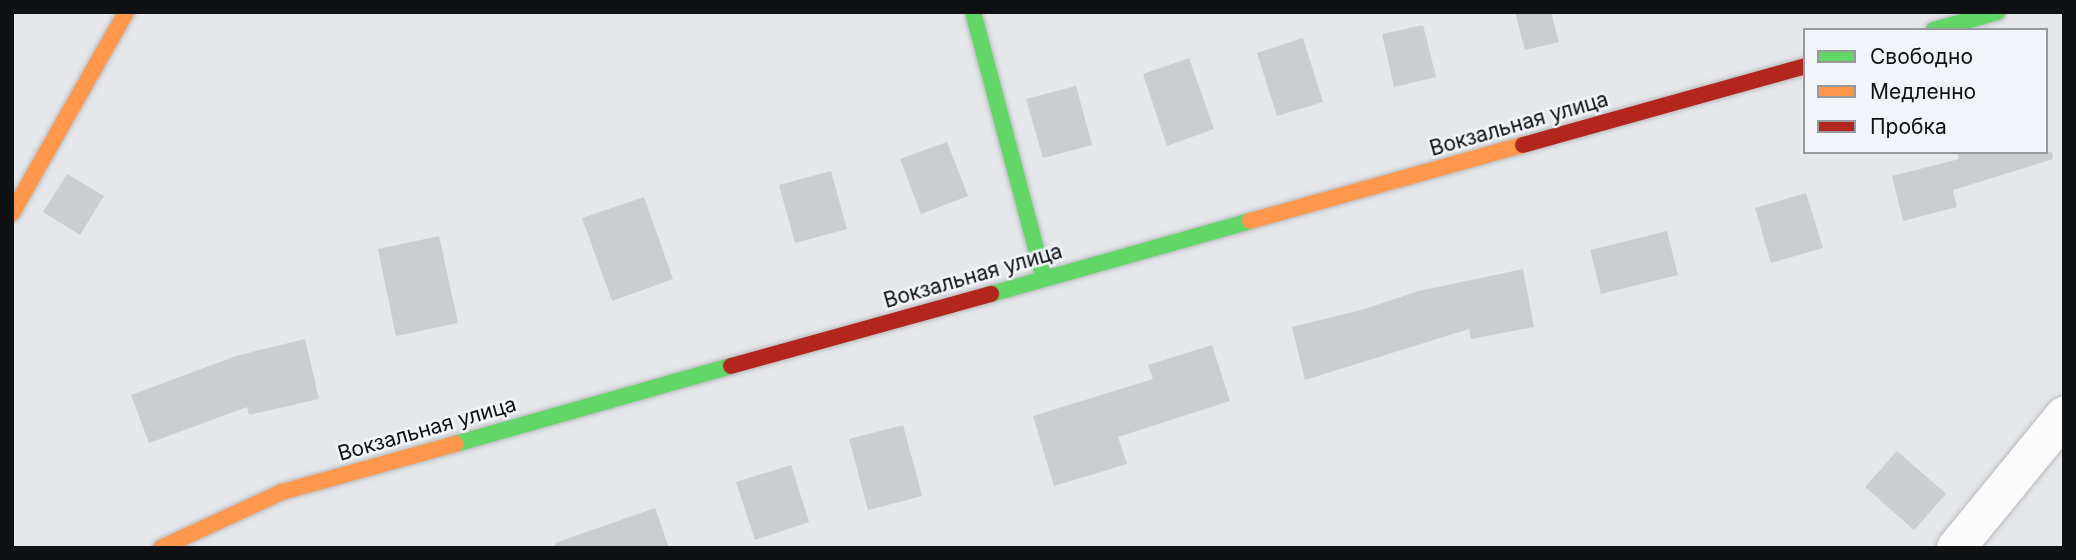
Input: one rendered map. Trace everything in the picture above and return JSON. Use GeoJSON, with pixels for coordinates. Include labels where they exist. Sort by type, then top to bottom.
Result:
{"type":"FeatureCollection","features":[{"type":"Feature","properties":{"kind":"street"},"geometry":{"type":"LineString","coordinates":[[12,213],[126,12]]}},
{"type":"Feature","properties":{"kind":"street"},"geometry":{"type":"LineString","coordinates":[[973,12],[1044,278]]}},
{"type":"Feature","properties":{"kind":"street"},"geometry":{"type":"LineString","coordinates":[[1941,28],[1997,12]]}},
{"type":"Feature","properties":{"kind":"street","name":"Вокзальная улица"},"geometry":{"type":"LineString","coordinates":[[161,548],[282,492],[1803,67]]}},
{"type":"Feature","properties":{"kind":"street"},"geometry":{"type":"LineString","coordinates":[[1956,548],[2064,416]]}},
{"type":"Feature","properties":{"kind":"building"},"geometry":{"type":"Polygon","coordinates":[[[1515,12],[1551,12],[1559,42],[1525,50],[1515,12]]]}},
{"type":"Feature","properties":{"kind":"building"},"geometry":{"type":"Polygon","coordinates":[[[1423,25],[1436,77],[1394,87],[1382,34],[1423,25]]]}},
{"type":"Feature","properties":{"kind":"building"},"geometry":{"type":"Polygon","coordinates":[[[1303,38],[1323,102],[1277,116],[1257,53],[1303,38]]]}},
{"type":"Feature","properties":{"kind":"building"},"geometry":{"type":"Polygon","coordinates":[[[1189,58],[1214,129],[1167,146],[1143,74],[1189,58]]]}},
{"type":"Feature","properties":{"kind":"building"},"geometry":{"type":"Polygon","coordinates":[[[1076,86],[1092,145],[1043,158],[1026,99],[1076,86]]]}},
{"type":"Feature","properties":{"kind":"building"},"geometry":{"type":"Polygon","coordinates":[[[947,142],[968,196],[921,214],[900,159],[947,142]]]}},
{"type":"Feature","properties":{"kind":"building"},"geometry":{"type":"Polygon","coordinates":[[[2052,152],[2053,159],[1953,190],[1957,207],[1903,221],[1892,176],[1959,159],[1958,154],[2052,152]]]}},
{"type":"Feature","properties":{"kind":"building"},"geometry":{"type":"Polygon","coordinates":[[[831,171],[847,229],[795,243],[779,185],[831,171]]]}},
{"type":"Feature","properties":{"kind":"building"},"geometry":{"type":"Polygon","coordinates":[[[67,174],[104,196],[80,235],[43,212],[67,174]]]}},
{"type":"Feature","properties":{"kind":"building"},"geometry":{"type":"Polygon","coordinates":[[[1806,193],[1823,248],[1771,263],[1755,208],[1806,193]]]}},
{"type":"Feature","properties":{"kind":"building"},"geometry":{"type":"Polygon","coordinates":[[[644,197],[673,279],[612,301],[582,218],[644,197]]]}},
{"type":"Feature","properties":{"kind":"building"},"geometry":{"type":"Polygon","coordinates":[[[1667,231],[1678,275],[1601,294],[1590,250],[1667,231]]]}},
{"type":"Feature","properties":{"kind":"building"},"geometry":{"type":"Polygon","coordinates":[[[439,236],[458,323],[396,336],[378,249],[439,236]]]}},
{"type":"Feature","properties":{"kind":"building"},"geometry":{"type":"Polygon","coordinates":[[[1523,269],[1534,327],[1471,339],[1469,329],[1305,380],[1292,327],[1361,310],[1419,291],[1523,269]]]}},
{"type":"Feature","properties":{"kind":"building"},"geometry":{"type":"Polygon","coordinates":[[[305,339],[319,399],[249,415],[247,407],[149,443],[131,395],[236,356],[305,339]]]}},
{"type":"Feature","properties":{"kind":"building"},"geometry":{"type":"Polygon","coordinates":[[[1212,345],[1230,401],[1118,437],[1127,464],[1054,486],[1033,416],[1153,379],[1148,365],[1212,345]]]}},
{"type":"Feature","properties":{"kind":"building"},"geometry":{"type":"Polygon","coordinates":[[[903,425],[922,496],[868,510],[849,439],[903,425]]]}},
{"type":"Feature","properties":{"kind":"building"},"geometry":{"type":"Polygon","coordinates":[[[1897,451],[1946,494],[1914,530],[1865,487],[1897,451]]]}},
{"type":"Feature","properties":{"kind":"building"},"geometry":{"type":"Polygon","coordinates":[[[791,465],[809,522],[755,540],[736,482],[791,465]]]}},
{"type":"Feature","properties":{"kind":"building"},"geometry":{"type":"Polygon","coordinates":[[[655,508],[669,548],[556,548],[555,543],[655,508]]]}},
{"type":"Feature","properties":{"kind":"traffic: fast"},"geometry":{"type":"LineString","coordinates":[[973,12],[1044,278]]}},
{"type":"Feature","properties":{"kind":"traffic: fast"},"geometry":{"type":"LineString","coordinates":[[1941,28],[1997,12]]}},
{"type":"Feature","properties":{"kind":"traffic: fast"},"geometry":{"type":"LineString","coordinates":[[991,294],[1250,221]]}},
{"type":"Feature","properties":{"kind":"traffic: fast"},"geometry":{"type":"LineString","coordinates":[[455,444],[731,366]]}},
{"type":"Feature","properties":{"kind":"traffic: slow"},"geometry":{"type":"LineString","coordinates":[[12,213],[126,12]]}},
{"type":"Feature","properties":{"kind":"traffic: slow"},"geometry":{"type":"LineString","coordinates":[[1250,221],[1523,145]]}},
{"type":"Feature","properties":{"kind":"traffic: slow"},"geometry":{"type":"LineString","coordinates":[[161,548],[282,492],[455,444]]}},
{"type":"Feature","properties":{"kind":"traffic: jam"},"geometry":{"type":"LineString","coordinates":[[1523,145],[1803,67]]}},
{"type":"Feature","properties":{"kind":"traffic: jam"},"geometry":{"type":"LineString","coordinates":[[731,366],[991,294]]}}]}
